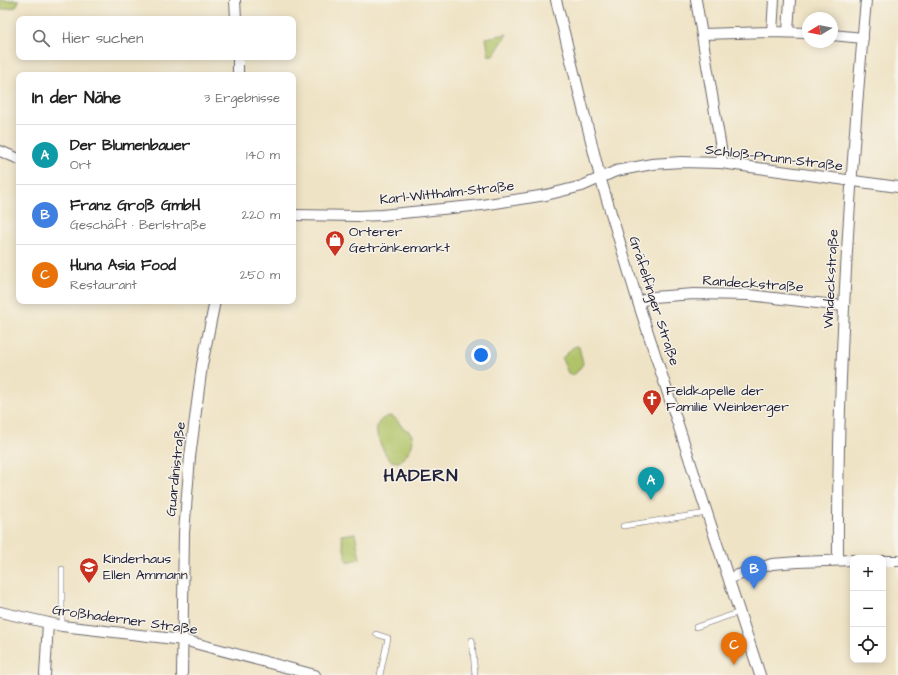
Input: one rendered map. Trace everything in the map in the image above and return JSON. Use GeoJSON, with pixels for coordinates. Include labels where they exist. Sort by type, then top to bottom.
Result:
{"type":"FeatureCollection","features":[{"type":"Feature","properties":{"kind":"street"},"geometry":{"type":"LineString","coordinates":[[235,0],[236,16]]}},
{"type":"Feature","properties":{"kind":"street","name":"Gräfelfinger Straße"},"geometry":{"type":"LineString","coordinates":[[556,0],[600,177],[638,302],[760,675]]}},
{"type":"Feature","properties":{"kind":"street"},"geometry":{"type":"LineString","coordinates":[[696,0],[703,34],[722,154],[721,163]]}},
{"type":"Feature","properties":{"kind":"street"},"geometry":{"type":"LineString","coordinates":[[772,32],[774,0]]}},
{"type":"Feature","properties":{"kind":"street"},"geometry":{"type":"LineString","coordinates":[[788,32],[790,0]]}},
{"type":"Feature","properties":{"kind":"street","name":"Windeckstraße"},"geometry":{"type":"LineString","coordinates":[[838,560],[838,482],[843,306],[851,181],[866,0]]}},
{"type":"Feature","properties":{"kind":"street"},"geometry":{"type":"LineString","coordinates":[[703,34],[802,33]]}},
{"type":"Feature","properties":{"kind":"street"},"geometry":{"type":"LineString","coordinates":[[838,36],[863,38]]}},
{"type":"Feature","properties":{"kind":"street"},"geometry":{"type":"LineString","coordinates":[[238,60],[238,72]]}},
{"type":"Feature","properties":{"kind":"street"},"geometry":{"type":"LineString","coordinates":[[0,151],[16,158]]}},
{"type":"Feature","properties":{"kind":"street","name":"Schloß-Prunn-Straße"},"geometry":{"type":"LineString","coordinates":[[600,177],[616,171],[652,164],[681,162],[721,163],[898,187]]}},
{"type":"Feature","properties":{"kind":"street","name":"Karl-Witthalm-Straße"},"geometry":{"type":"LineString","coordinates":[[296,215],[382,215],[464,208],[546,195],[582,186],[600,177]]}},
{"type":"Feature","properties":{"kind":"street","name":"Randeckstraße"},"geometry":{"type":"LineString","coordinates":[[638,302],[653,297],[694,294],[749,295],[843,306]]}},
{"type":"Feature","properties":{"kind":"street","name":"Guardinistraße"},"geometry":{"type":"LineString","coordinates":[[182,675],[184,533],[190,457],[202,365],[214,304]]}},
{"type":"Feature","properties":{"kind":"street"},"geometry":{"type":"LineString","coordinates":[[729,578],[772,564],[850,560]]}},
{"type":"Feature","properties":{"kind":"street"},"geometry":{"type":"LineString","coordinates":[[886,561],[898,561]]}},
{"type":"Feature","properties":{"kind":"street","name":"Großhaderner Straße"},"geometry":{"type":"LineString","coordinates":[[0,612],[62,626],[183,640],[315,675]]}},
{"type":"Feature","properties":{"kind":"street"},"geometry":{"type":"LineString","coordinates":[[45,675],[48,623]]}},
{"type":"Feature","properties":{"kind":"lane"},"geometry":{"type":"LineString","coordinates":[[623,526],[707,513]]}},
{"type":"Feature","properties":{"kind":"lane"},"geometry":{"type":"LineString","coordinates":[[62,569],[62,626]]}},
{"type":"Feature","properties":{"kind":"lane"},"geometry":{"type":"LineString","coordinates":[[696,627],[740,612]]}},
{"type":"Feature","properties":{"kind":"lane"},"geometry":{"type":"LineString","coordinates":[[376,634],[388,638],[380,675]]}},
{"type":"Feature","properties":{"kind":"lane"},"geometry":{"type":"LineString","coordinates":[[472,640],[475,675]]}},
{"type":"Feature","properties":{"kind":"green space"},"geometry":{"type":"Polygon","coordinates":[[[0,0],[19,0],[16,7],[0,10],[0,0]]]}},
{"type":"Feature","properties":{"kind":"green space"},"geometry":{"type":"Polygon","coordinates":[[[507,34],[494,55],[489,56],[486,38],[507,34]]]}},
{"type":"Feature","properties":{"kind":"green space"},"geometry":{"type":"Polygon","coordinates":[[[576,346],[579,347],[583,364],[576,373],[571,375],[568,373],[562,359],[576,346]]]}},
{"type":"Feature","properties":{"kind":"green space"},"geometry":{"type":"Polygon","coordinates":[[[389,416],[396,419],[403,428],[409,431],[412,435],[413,440],[411,448],[399,462],[393,462],[389,459],[377,435],[377,425],[383,418],[389,416]]]}},
{"type":"Feature","properties":{"kind":"green space"},"geometry":{"type":"Polygon","coordinates":[[[355,533],[360,559],[347,562],[341,535],[355,533]]]}},
{"type":"Feature","properties":{"kind":"place","name":"Orterer Getränkemarkt"},"geometry":{"type":"Point","coordinates":[335,257]}},
{"type":"Feature","properties":{"kind":"place","name":"Feldkapelle der Familie Weinberger"},"geometry":{"type":"Point","coordinates":[652,416]}},
{"type":"Feature","properties":{"kind":"place","name":"Der Blumenbauer"},"geometry":{"type":"Point","coordinates":[651,500]}},
{"type":"Feature","properties":{"kind":"place","name":"Kinderhaus Ellen Ammann"},"geometry":{"type":"Point","coordinates":[89,584]}},
{"type":"Feature","properties":{"kind":"place","name":"Franz Groß GmbH"},"geometry":{"type":"Point","coordinates":[754,589]}},
{"type":"Feature","properties":{"kind":"place","name":"Huna Asia Food"},"geometry":{"type":"Point","coordinates":[734,665]}},
{"type":"Feature","properties":{"kind":"district","name":"HADERN"},"geometry":{"type":"Point","coordinates":[421,475]}}]}
